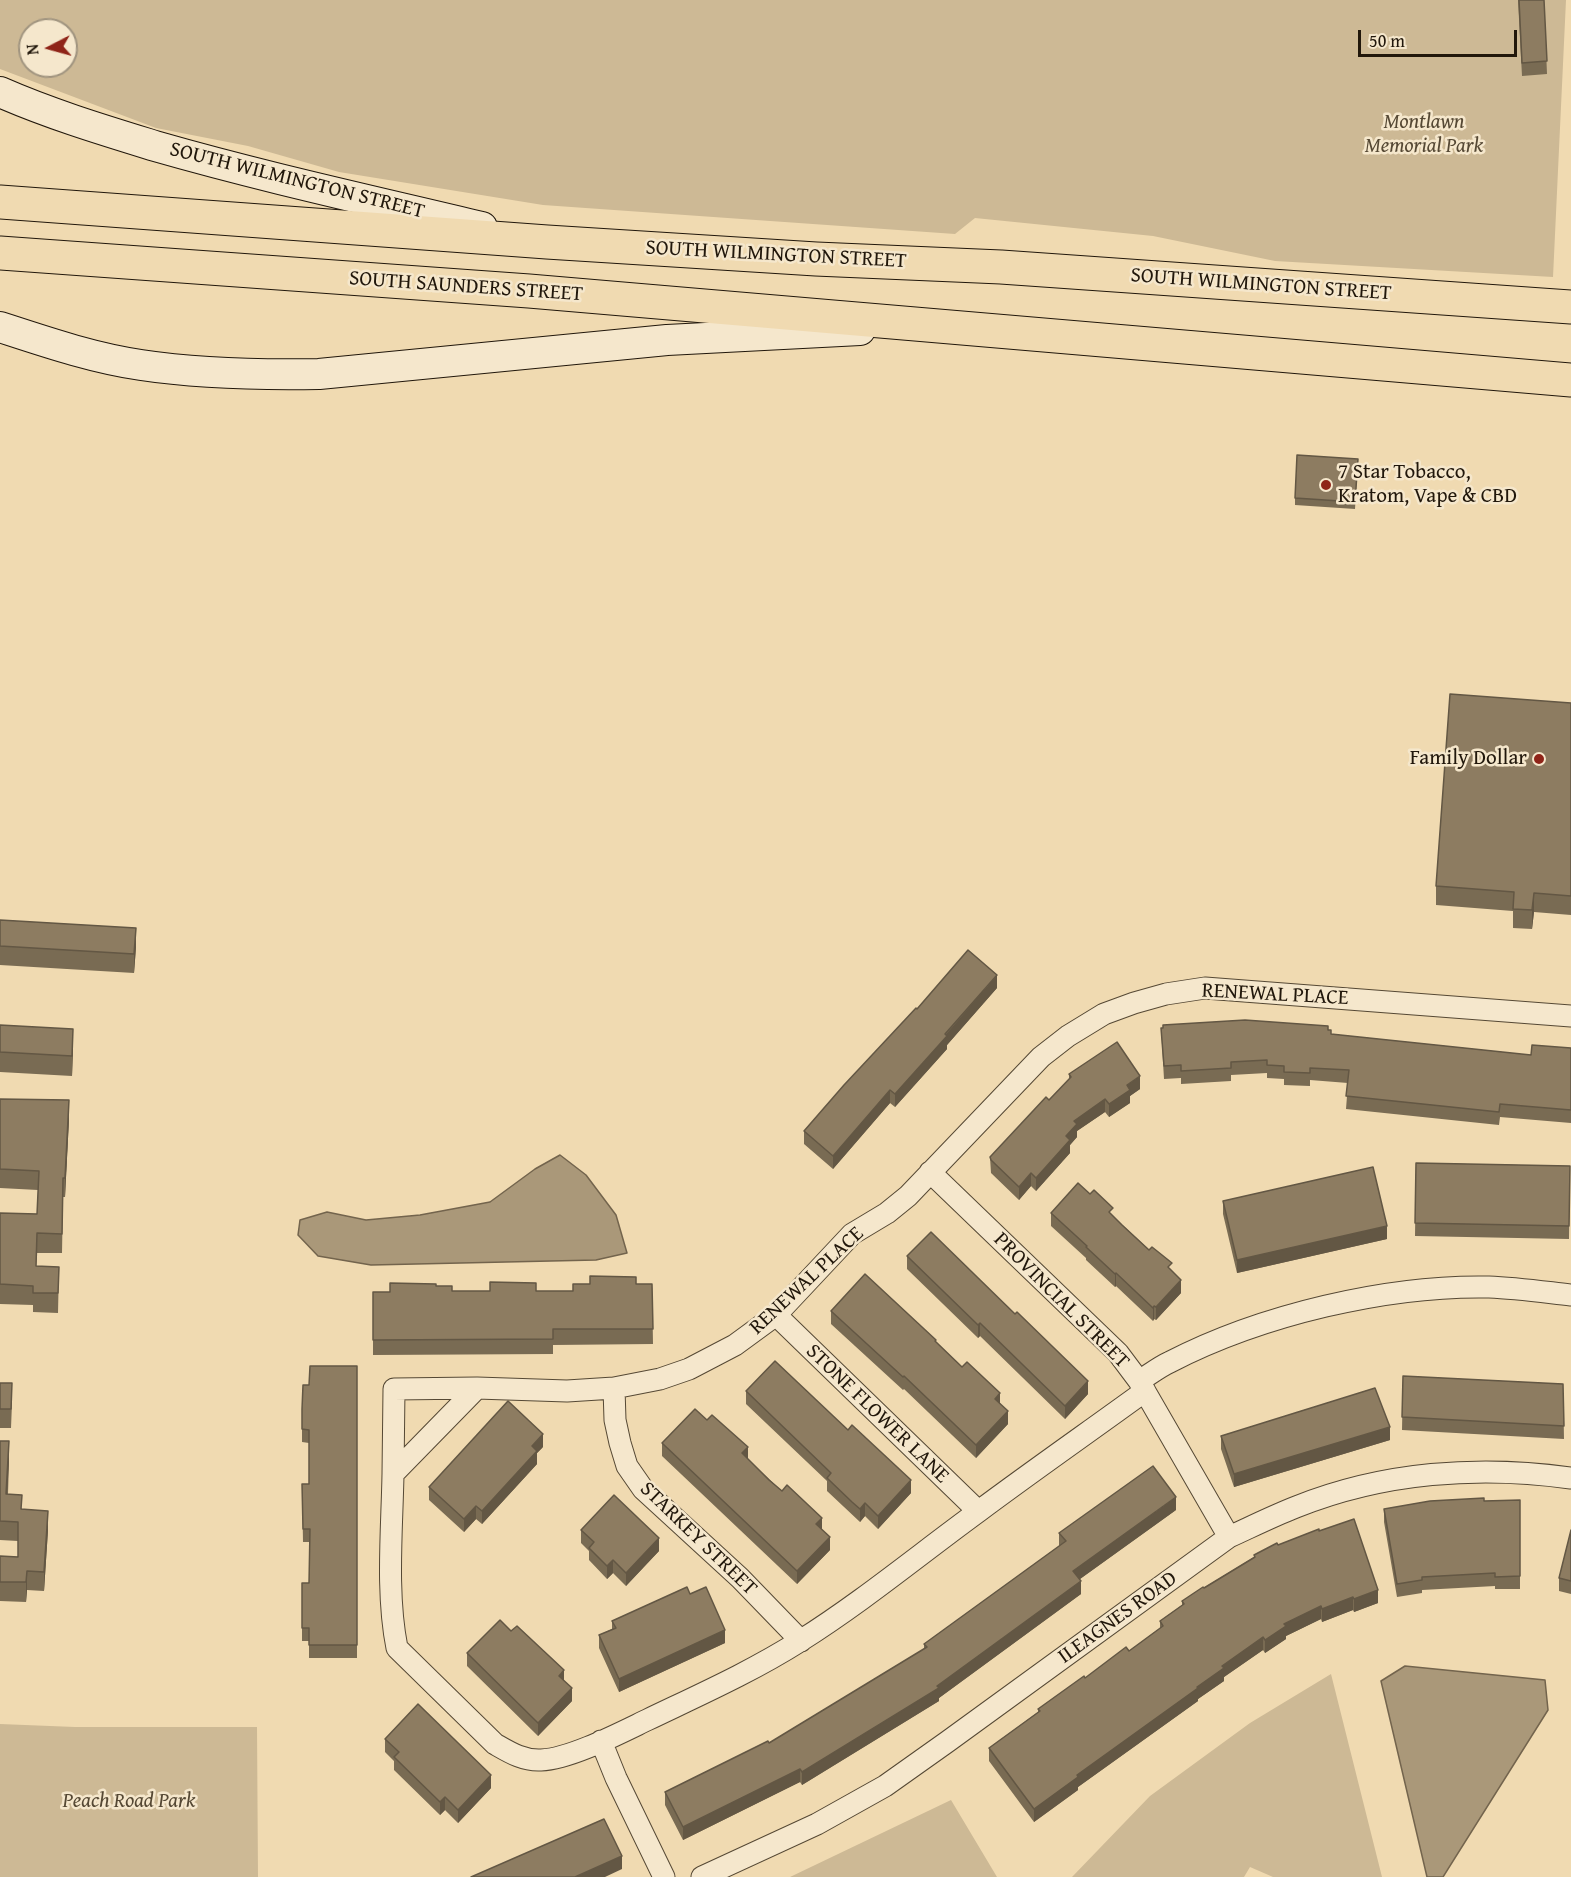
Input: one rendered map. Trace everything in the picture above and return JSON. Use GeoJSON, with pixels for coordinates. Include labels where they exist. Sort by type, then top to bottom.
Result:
{"type":"FeatureCollection","features":[{"type":"Feature","properties":{"kind":"highway"},"geometry":{"type":"LineString","coordinates":[[0,202],[547,242]]}},
{"type":"Feature","properties":{"kind":"highway","name":"SOUTH WILMINGTON STREET"},"geometry":{"type":"LineString","coordinates":[[547,242],[816,259],[1010,268],[1571,307]]}},
{"type":"Feature","properties":{"kind":"highway","name":"SOUTH SAUNDERS STREET"},"geometry":{"type":"LineString","coordinates":[[0,253],[529,291],[932,327]]}},
{"type":"Feature","properties":{"kind":"highway"},"geometry":{"type":"LineString","coordinates":[[932,327],[1571,380]]}},
{"type":"Feature","properties":{"kind":"main road","name":"SOUTH WILMINGTON STREET"},"geometry":{"type":"LineString","coordinates":[[0,92],[99,129],[212,162],[547,242]]}},
{"type":"Feature","properties":{"kind":"main road"},"geometry":{"type":"LineString","coordinates":[[0,327],[51,344],[141,365],[266,375],[319,374],[667,340],[932,327]]}},
{"type":"Feature","properties":{"kind":"street","name":"RENEWAL PLACE"},"geometry":{"type":"LineString","coordinates":[[393,1474],[394,1389],[477,1388],[567,1391],[614,1388],[660,1379],[689,1369],[735,1345],[776,1316],[852,1234],[908,1197],[1041,1057],[1068,1035],[1104,1014],[1166,994],[1205,988],[1571,1016]]}},
{"type":"Feature","properties":{"kind":"street","name":"PROVINCIAL STREET"},"geometry":{"type":"LineString","coordinates":[[930,1172],[1118,1353],[1142,1386],[1229,1537]]}},
{"type":"Feature","properties":{"kind":"street"},"geometry":{"type":"LineString","coordinates":[[477,1388],[393,1474],[393,1627],[397,1648],[495,1744],[514,1755],[541,1760],[601,1742],[739,1677],[801,1641],[934,1546],[1142,1386],[1169,1362],[1227,1337],[1286,1317],[1334,1304],[1398,1293],[1490,1287],[1571,1295]]}},
{"type":"Feature","properties":{"kind":"street","name":"STONE FLOWER LANE"},"geometry":{"type":"LineString","coordinates":[[776,1316],[978,1512]]}},
{"type":"Feature","properties":{"kind":"street","name":"STARKEY STREET"},"geometry":{"type":"LineString","coordinates":[[614,1388],[615,1420],[620,1443],[627,1466],[643,1489],[740,1578],[801,1641]]}},
{"type":"Feature","properties":{"kind":"street","name":"ILEAGNES ROAD"},"geometry":{"type":"LineString","coordinates":[[702,1877],[817,1824],[885,1786],[1229,1537],[1297,1506],[1381,1482],[1436,1473],[1488,1471],[1537,1473],[1571,1478]]}},
{"type":"Feature","properties":{"kind":"street"},"geometry":{"type":"LineString","coordinates":[[601,1742],[664,1877]]}},
{"type":"Feature","properties":{"kind":"green space","name":"Montlawn Memorial Park"},"geometry":{"type":"Polygon","coordinates":[[[0,0],[1566,0],[1553,277],[1275,261],[1153,236],[975,218],[955,234],[543,205],[339,172],[248,146],[156,128],[24,78],[78,78],[78,18],[18,18],[18,76],[0,69],[0,0]]]}},
{"type":"Feature","properties":{"kind":"green space"},"geometry":{"type":"Polygon","coordinates":[[[1331,1674],[1382,1877],[1273,1877],[1250,1867],[1244,1877],[1072,1877],[1150,1796],[1250,1723],[1331,1674]]]}},
{"type":"Feature","properties":{"kind":"green space","name":"Peach Road Park"},"geometry":{"type":"Polygon","coordinates":[[[0,1724],[75,1727],[257,1727],[258,1877],[0,1877],[0,1724]]]}},
{"type":"Feature","properties":{"kind":"green space"},"geometry":{"type":"Polygon","coordinates":[[[951,1800],[997,1877],[790,1877],[951,1800]]]}},
{"type":"Feature","properties":{"kind":"shaded area"},"geometry":{"type":"Polygon","coordinates":[[[560,1155],[586,1175],[616,1215],[627,1253],[596,1260],[371,1265],[318,1256],[298,1235],[300,1220],[327,1212],[366,1220],[420,1215],[490,1202],[535,1169],[560,1155]]]}},
{"type":"Feature","properties":{"kind":"shaded area"},"geometry":{"type":"Polygon","coordinates":[[[1405,1666],[1545,1680],[1548,1710],[1443,1877],[1427,1877],[1381,1681],[1405,1666]]]}},
{"type":"Feature","properties":{"kind":"building"},"geometry":{"type":"Polygon","coordinates":[[[1519,0],[1544,0],[1547,61],[1522,63],[1519,0]]]}},
{"type":"Feature","properties":{"kind":"building","name":"7 Star Tobacco, Kratom, Vape & CBD"},"geometry":{"type":"Polygon","coordinates":[[[1297,455],[1358,459],[1355,502],[1295,498],[1297,455]]]}},
{"type":"Feature","properties":{"kind":"building"},"geometry":{"type":"Polygon","coordinates":[[[1450,694],[1571,703],[1571,896],[1534,893],[1532,910],[1513,909],[1514,892],[1436,886],[1450,694]]]}},
{"type":"Feature","properties":{"kind":"building"},"geometry":{"type":"Polygon","coordinates":[[[0,920],[136,928],[134,954],[0,946],[0,920]]]}},
{"type":"Feature","properties":{"kind":"building"},"geometry":{"type":"Polygon","coordinates":[[[968,950],[997,975],[895,1094],[890,1090],[833,1156],[804,1131],[844,1085],[917,1009],[968,950]]]}},
{"type":"Feature","properties":{"kind":"building"},"geometry":{"type":"Polygon","coordinates":[[[1245,1020],[1328,1026],[1331,1034],[1531,1055],[1532,1045],[1571,1048],[1571,1110],[1500,1104],[1499,1112],[1346,1096],[1349,1070],[1310,1068],[1310,1073],[1284,1072],[1284,1066],[1267,1065],[1267,1060],[1231,1062],[1231,1068],[1181,1071],[1181,1065],[1164,1066],[1161,1028],[1163,1025],[1245,1020]]]}},
{"type":"Feature","properties":{"kind":"building"},"geometry":{"type":"Polygon","coordinates":[[[0,1025],[73,1029],[72,1056],[0,1052],[0,1025]]]}},
{"type":"Feature","properties":{"kind":"building"},"geometry":{"type":"Polygon","coordinates":[[[1117,1042],[1140,1076],[1127,1085],[1130,1090],[1109,1104],[1105,1099],[1074,1121],[1077,1124],[1066,1136],[1070,1140],[1036,1178],[1031,1173],[1019,1187],[990,1157],[1046,1097],[1049,1100],[1071,1077],[1069,1074],[1117,1042]]]}},
{"type":"Feature","properties":{"kind":"building"},"geometry":{"type":"Polygon","coordinates":[[[0,1099],[69,1100],[65,1178],[63,1178],[62,1234],[37,1233],[36,1266],[59,1267],[58,1293],[33,1293],[33,1286],[0,1284],[0,1213],[37,1214],[39,1171],[0,1169],[0,1099]]]}},
{"type":"Feature","properties":{"kind":"building"},"geometry":{"type":"Polygon","coordinates":[[[1416,1163],[1570,1166],[1569,1226],[1415,1223],[1416,1163]]]}},
{"type":"Feature","properties":{"kind":"building"},"geometry":{"type":"Polygon","coordinates":[[[1373,1167],[1387,1226],[1237,1260],[1223,1201],[1373,1167]]]}},
{"type":"Feature","properties":{"kind":"building"},"geometry":{"type":"Polygon","coordinates":[[[1078,1183],[1090,1194],[1094,1190],[1113,1208],[1109,1212],[1122,1225],[1149,1250],[1152,1247],[1172,1263],[1168,1267],[1181,1280],[1156,1307],[1153,1308],[1115,1274],[1051,1213],[1078,1183]]]}},
{"type":"Feature","properties":{"kind":"building"},"geometry":{"type":"Polygon","coordinates":[[[931,1232],[1088,1381],[1065,1406],[907,1256],[931,1232]]]}},
{"type":"Feature","properties":{"kind":"building"},"geometry":{"type":"Polygon","coordinates":[[[865,1274],[962,1367],[967,1362],[1000,1393],[995,1399],[1008,1411],[976,1445],[904,1376],[831,1311],[865,1274]]]}},
{"type":"Feature","properties":{"kind":"building"},"geometry":{"type":"Polygon","coordinates":[[[590,1276],[636,1277],[636,1284],[652,1284],[653,1329],[553,1329],[553,1339],[373,1340],[373,1292],[390,1292],[390,1283],[452,1286],[452,1291],[490,1291],[490,1282],[536,1283],[536,1291],[573,1291],[573,1284],[590,1284],[590,1276]]]}},
{"type":"Feature","properties":{"kind":"building"},"geometry":{"type":"Polygon","coordinates":[[[775,1361],[848,1430],[852,1425],[911,1480],[878,1516],[865,1503],[860,1509],[852,1502],[827,1478],[831,1473],[746,1391],[775,1361]]]}},
{"type":"Feature","properties":{"kind":"building"},"geometry":{"type":"Polygon","coordinates":[[[310,1366],[357,1366],[357,1645],[309,1645],[309,1628],[302,1628],[302,1583],[309,1583],[310,1529],[303,1529],[302,1484],[309,1484],[309,1430],[302,1429],[302,1409],[303,1385],[309,1385],[310,1366]]]}},
{"type":"Feature","properties":{"kind":"building"},"geometry":{"type":"Polygon","coordinates":[[[1403,1376],[1563,1384],[1564,1426],[1402,1417],[1403,1376]]]}},
{"type":"Feature","properties":{"kind":"building"},"geometry":{"type":"Polygon","coordinates":[[[0,1383],[12,1383],[11,1409],[0,1409],[0,1383]]]}},
{"type":"Feature","properties":{"kind":"building"},"geometry":{"type":"Polygon","coordinates":[[[1375,1388],[1390,1427],[1234,1474],[1221,1436],[1375,1388]]]}},
{"type":"Feature","properties":{"kind":"building"},"geometry":{"type":"Polygon","coordinates":[[[508,1401],[543,1434],[532,1446],[537,1451],[482,1511],[476,1506],[464,1519],[429,1487],[508,1401]]]}},
{"type":"Feature","properties":{"kind":"building"},"geometry":{"type":"Polygon","coordinates":[[[695,1409],[707,1420],[712,1415],[748,1447],[742,1453],[769,1480],[782,1491],[787,1485],[822,1518],[816,1524],[830,1537],[797,1571],[662,1443],[695,1409]]]}},
{"type":"Feature","properties":{"kind":"building"},"geometry":{"type":"Polygon","coordinates":[[[0,1441],[9,1441],[6,1494],[22,1495],[21,1509],[48,1511],[44,1572],[27,1571],[26,1582],[0,1582],[0,1556],[18,1557],[18,1522],[0,1521],[0,1441]]]}},
{"type":"Feature","properties":{"kind":"building"},"geometry":{"type":"Polygon","coordinates":[[[1153,1466],[1176,1497],[1073,1571],[1081,1581],[937,1686],[939,1688],[802,1772],[800,1769],[683,1827],[665,1792],[768,1741],[769,1743],[927,1647],[924,1644],[1066,1541],[1059,1533],[1153,1466]]]}},
{"type":"Feature","properties":{"kind":"building"},"geometry":{"type":"Polygon","coordinates":[[[614,1495],[659,1538],[626,1573],[613,1560],[607,1566],[589,1548],[594,1542],[581,1530],[614,1495]]]}},
{"type":"Feature","properties":{"kind":"building"},"geometry":{"type":"Polygon","coordinates":[[[1484,1498],[1484,1501],[1520,1500],[1520,1576],[1495,1577],[1495,1573],[1422,1577],[1422,1580],[1397,1584],[1384,1509],[1430,1501],[1484,1498]]]}},
{"type":"Feature","properties":{"kind":"building"},"geometry":{"type":"Polygon","coordinates":[[[1354,1519],[1378,1590],[1322,1609],[1321,1606],[1284,1624],[1286,1626],[1265,1640],[1263,1637],[1034,1809],[989,1748],[1084,1676],[1085,1678],[1126,1647],[1129,1651],[1163,1626],[1160,1621],[1184,1604],[1182,1601],[1255,1557],[1254,1555],[1277,1543],[1278,1545],[1319,1529],[1319,1531],[1354,1519]]]}},
{"type":"Feature","properties":{"kind":"building"},"geometry":{"type":"Polygon","coordinates":[[[1571,1530],[1571,1581],[1559,1578],[1571,1530]]]}},
{"type":"Feature","properties":{"kind":"building"},"geometry":{"type":"Polygon","coordinates":[[[687,1587],[690,1594],[706,1587],[725,1630],[619,1679],[599,1635],[616,1628],[612,1621],[687,1587]]]}},
{"type":"Feature","properties":{"kind":"building"},"geometry":{"type":"Polygon","coordinates":[[[500,1620],[511,1631],[517,1626],[564,1670],[559,1676],[572,1688],[538,1723],[467,1653],[500,1620]]]}},
{"type":"Feature","properties":{"kind":"building"},"geometry":{"type":"Polygon","coordinates":[[[418,1704],[491,1775],[458,1810],[445,1797],[440,1802],[394,1757],[399,1752],[385,1739],[418,1704]]]}},
{"type":"Feature","properties":{"kind":"building"},"geometry":{"type":"Polygon","coordinates":[[[604,1819],[622,1856],[575,1877],[471,1877],[604,1819]]]}},
{"type":"Feature","properties":{"kind":"place","name":"7 Star Tobacco, Kratom, Vape & CBD"},"geometry":{"type":"Point","coordinates":[1326,485]}},
{"type":"Feature","properties":{"kind":"place","name":"Family Dollar"},"geometry":{"type":"Point","coordinates":[1539,759]}}]}
